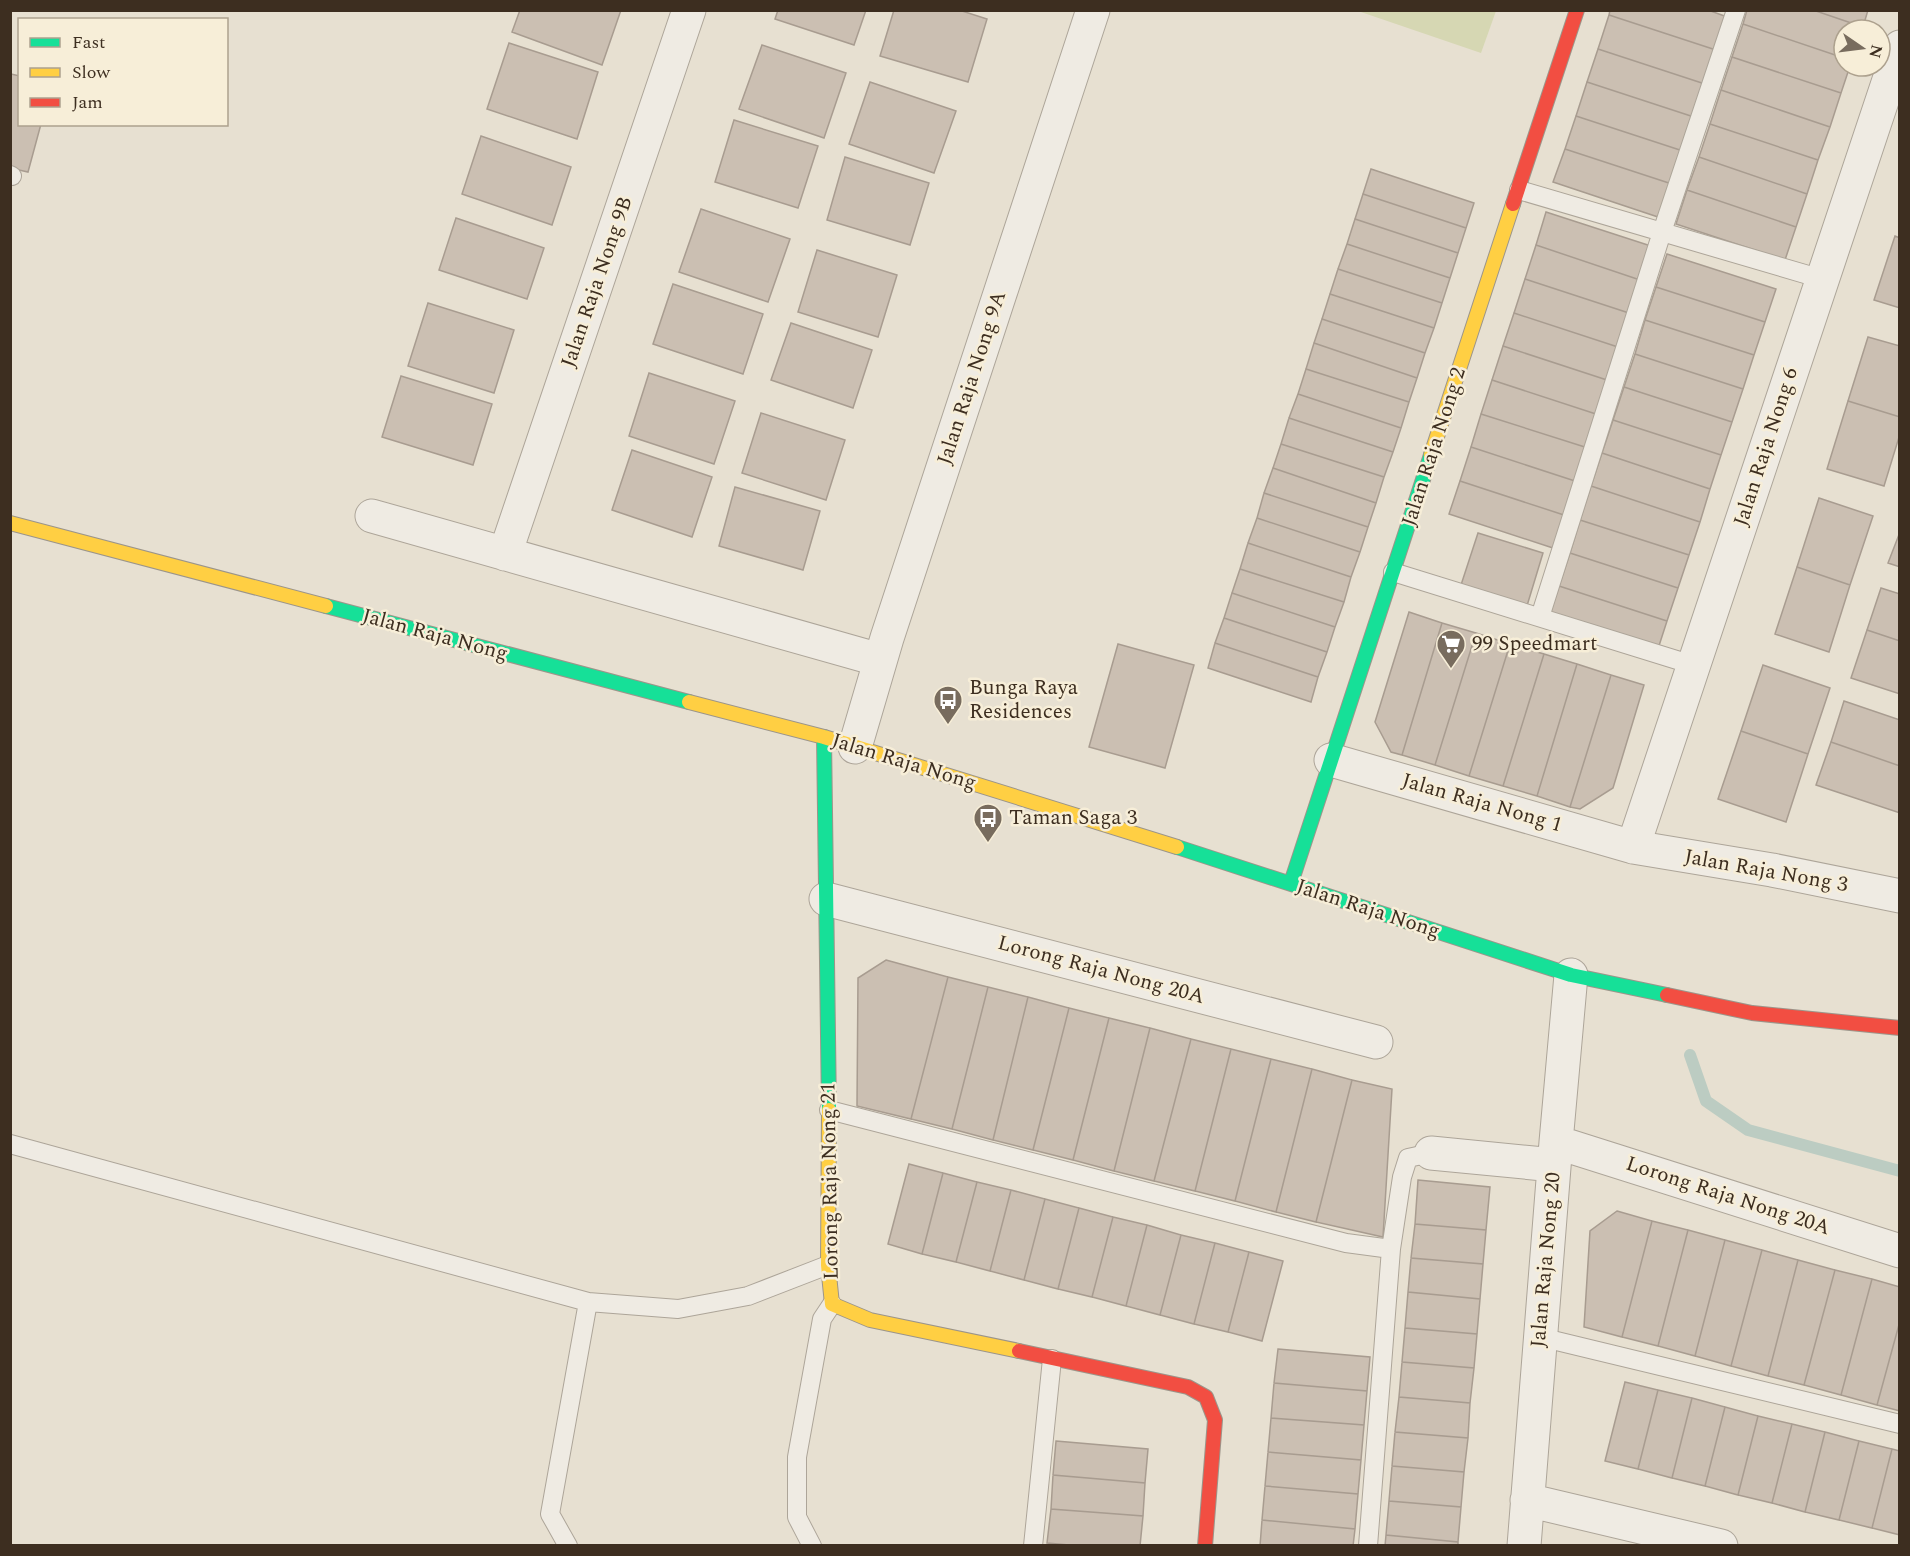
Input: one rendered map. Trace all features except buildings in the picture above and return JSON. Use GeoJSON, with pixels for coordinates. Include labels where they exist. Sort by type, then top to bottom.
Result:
{"type":"FeatureCollection","features":[{"type":"Feature","properties":{"kind":"street","name":"Jalan Raja Nong 9B"},"geometry":{"type":"LineString","coordinates":[[505,554],[689,10]]}},
{"type":"Feature","properties":{"kind":"street","name":"Jalan Raja Nong 9A"},"geometry":{"type":"LineString","coordinates":[[855,747],[880,660],[1093,10]]}},
{"type":"Feature","properties":{"kind":"street","name":"Jalan Raja Nong 2"},"geometry":{"type":"LineString","coordinates":[[1291,883],[1577,10]]}},
{"type":"Feature","properties":{"kind":"street","name":"Jalan Raja Nong 6"},"geometry":{"type":"LineString","coordinates":[[1633,846],[1899,47]]}},
{"type":"Feature","properties":{"kind":"street"},"geometry":{"type":"LineString","coordinates":[[372,516],[880,660]]}},
{"type":"Feature","properties":{"kind":"street","name":"Jalan Raja Nong"},"geometry":{"type":"LineString","coordinates":[[10,523],[824,737],[1291,883],[1571,975],[1752,1013],[1899,1028]]}},
{"type":"Feature","properties":{"kind":"street","name":"Lorong Raja Nong 21"},"geometry":{"type":"LineString","coordinates":[[824,737],[829,1110],[828,1265],[832,1304],[870,1320],[1188,1387],[1206,1397],[1215,1420],[1205,1545]]}},
{"type":"Feature","properties":{"kind":"street","name":"Jalan Raja Nong 1"},"geometry":{"type":"LineString","coordinates":[[1331,760],[1633,846]]}},
{"type":"Feature","properties":{"kind":"street","name":"Jalan Raja Nong 3"},"geometry":{"type":"LineString","coordinates":[[1633,846],[1772,870],[1899,896]]}},
{"type":"Feature","properties":{"kind":"street","name":"Lorong Raja Nong 20A"},"geometry":{"type":"LineString","coordinates":[[826,899],[1376,1042]]}},
{"type":"Feature","properties":{"kind":"street","name":"Jalan Raja Nong 20"},"geometry":{"type":"LineString","coordinates":[[1524,1545],[1571,975]]}},
{"type":"Feature","properties":{"kind":"street","name":"Lorong Raja Nong 20A"},"geometry":{"type":"LineString","coordinates":[[1431,1153],[1555,1154],[1899,1251]]}},
{"type":"Feature","properties":{"kind":"street"},"geometry":{"type":"LineString","coordinates":[[1527,1500],[1721,1545]]}},
{"type":"Feature","properties":{"kind":"lane"},"geometry":{"type":"LineString","coordinates":[[1540,617],[1662,232],[1736,10]]}},
{"type":"Feature","properties":{"kind":"lane"},"geometry":{"type":"LineString","coordinates":[[1519,190],[1822,279]]}},
{"type":"Feature","properties":{"kind":"lane"},"geometry":{"type":"LineString","coordinates":[[1393,572],[1694,665]]}},
{"type":"Feature","properties":{"kind":"lane"},"geometry":{"type":"LineString","coordinates":[[829,1110],[1346,1243],[1391,1249]]}},
{"type":"Feature","properties":{"kind":"lane"},"geometry":{"type":"LineString","coordinates":[[10,1144],[588,1302],[678,1310],[748,1296],[828,1265]]}},
{"type":"Feature","properties":{"kind":"lane"},"geometry":{"type":"LineString","coordinates":[[1368,1545],[1391,1249],[1402,1178],[1408,1158],[1431,1153]]}},
{"type":"Feature","properties":{"kind":"lane"},"geometry":{"type":"LineString","coordinates":[[568,1545],[550,1514],[588,1302]]}},
{"type":"Feature","properties":{"kind":"lane"},"geometry":{"type":"LineString","coordinates":[[812,1545],[797,1517],[797,1457],[822,1319],[832,1304]]}},
{"type":"Feature","properties":{"kind":"lane"},"geometry":{"type":"LineString","coordinates":[[1540,1337],[1899,1424]]}},
{"type":"Feature","properties":{"kind":"lane"},"geometry":{"type":"LineString","coordinates":[[1033,1545],[1052,1359]]}},
{"type":"Feature","properties":{"kind":"green space"},"geometry":{"type":"Polygon","coordinates":[[[1358,11],[1496,11],[1481,53],[1358,11]]]}},
{"type":"Feature","properties":{"kind":"waterway"},"geometry":{"type":"LineString","coordinates":[[1690,1055],[1706,1101],[1748,1130],[1900,1171]]}},
{"type":"Feature","properties":{"kind":"traffic: fast"},"geometry":{"type":"LineString","coordinates":[[1291,883],[1431,455]]}},
{"type":"Feature","properties":{"kind":"traffic: fast"},"geometry":{"type":"LineString","coordinates":[[326,606],[689,702]]}},
{"type":"Feature","properties":{"kind":"traffic: fast"},"geometry":{"type":"LineString","coordinates":[[824,737],[829,1110]]}},
{"type":"Feature","properties":{"kind":"traffic: fast"},"geometry":{"type":"LineString","coordinates":[[1177,847],[1571,975],[1667,995]]}},
{"type":"Feature","properties":{"kind":"traffic: slow"},"geometry":{"type":"LineString","coordinates":[[1431,455],[1513,204]]}},
{"type":"Feature","properties":{"kind":"traffic: slow"},"geometry":{"type":"LineString","coordinates":[[10,523],[326,606]]}},
{"type":"Feature","properties":{"kind":"traffic: slow"},"geometry":{"type":"LineString","coordinates":[[689,702],[824,737],[1177,847]]}},
{"type":"Feature","properties":{"kind":"traffic: slow"},"geometry":{"type":"LineString","coordinates":[[829,1110],[828,1265],[832,1304],[870,1320],[1019,1351]]}},
{"type":"Feature","properties":{"kind":"traffic: jam"},"geometry":{"type":"LineString","coordinates":[[1513,204],[1577,10]]}},
{"type":"Feature","properties":{"kind":"traffic: jam"},"geometry":{"type":"LineString","coordinates":[[1667,995],[1752,1013],[1900,1028]]}},
{"type":"Feature","properties":{"kind":"traffic: jam"},"geometry":{"type":"LineString","coordinates":[[1019,1351],[1188,1387],[1206,1397],[1215,1420],[1205,1546]]}},
{"type":"Feature","properties":{"kind":"place","name":"99 Speedmart"},"geometry":{"type":"Point","coordinates":[1451,670]}},
{"type":"Feature","properties":{"kind":"place","name":"Bunga Raya Residences"},"geometry":{"type":"Point","coordinates":[948,726]}},
{"type":"Feature","properties":{"kind":"place","name":"Taman Saga 3"},"geometry":{"type":"Point","coordinates":[988,844]}}]}
